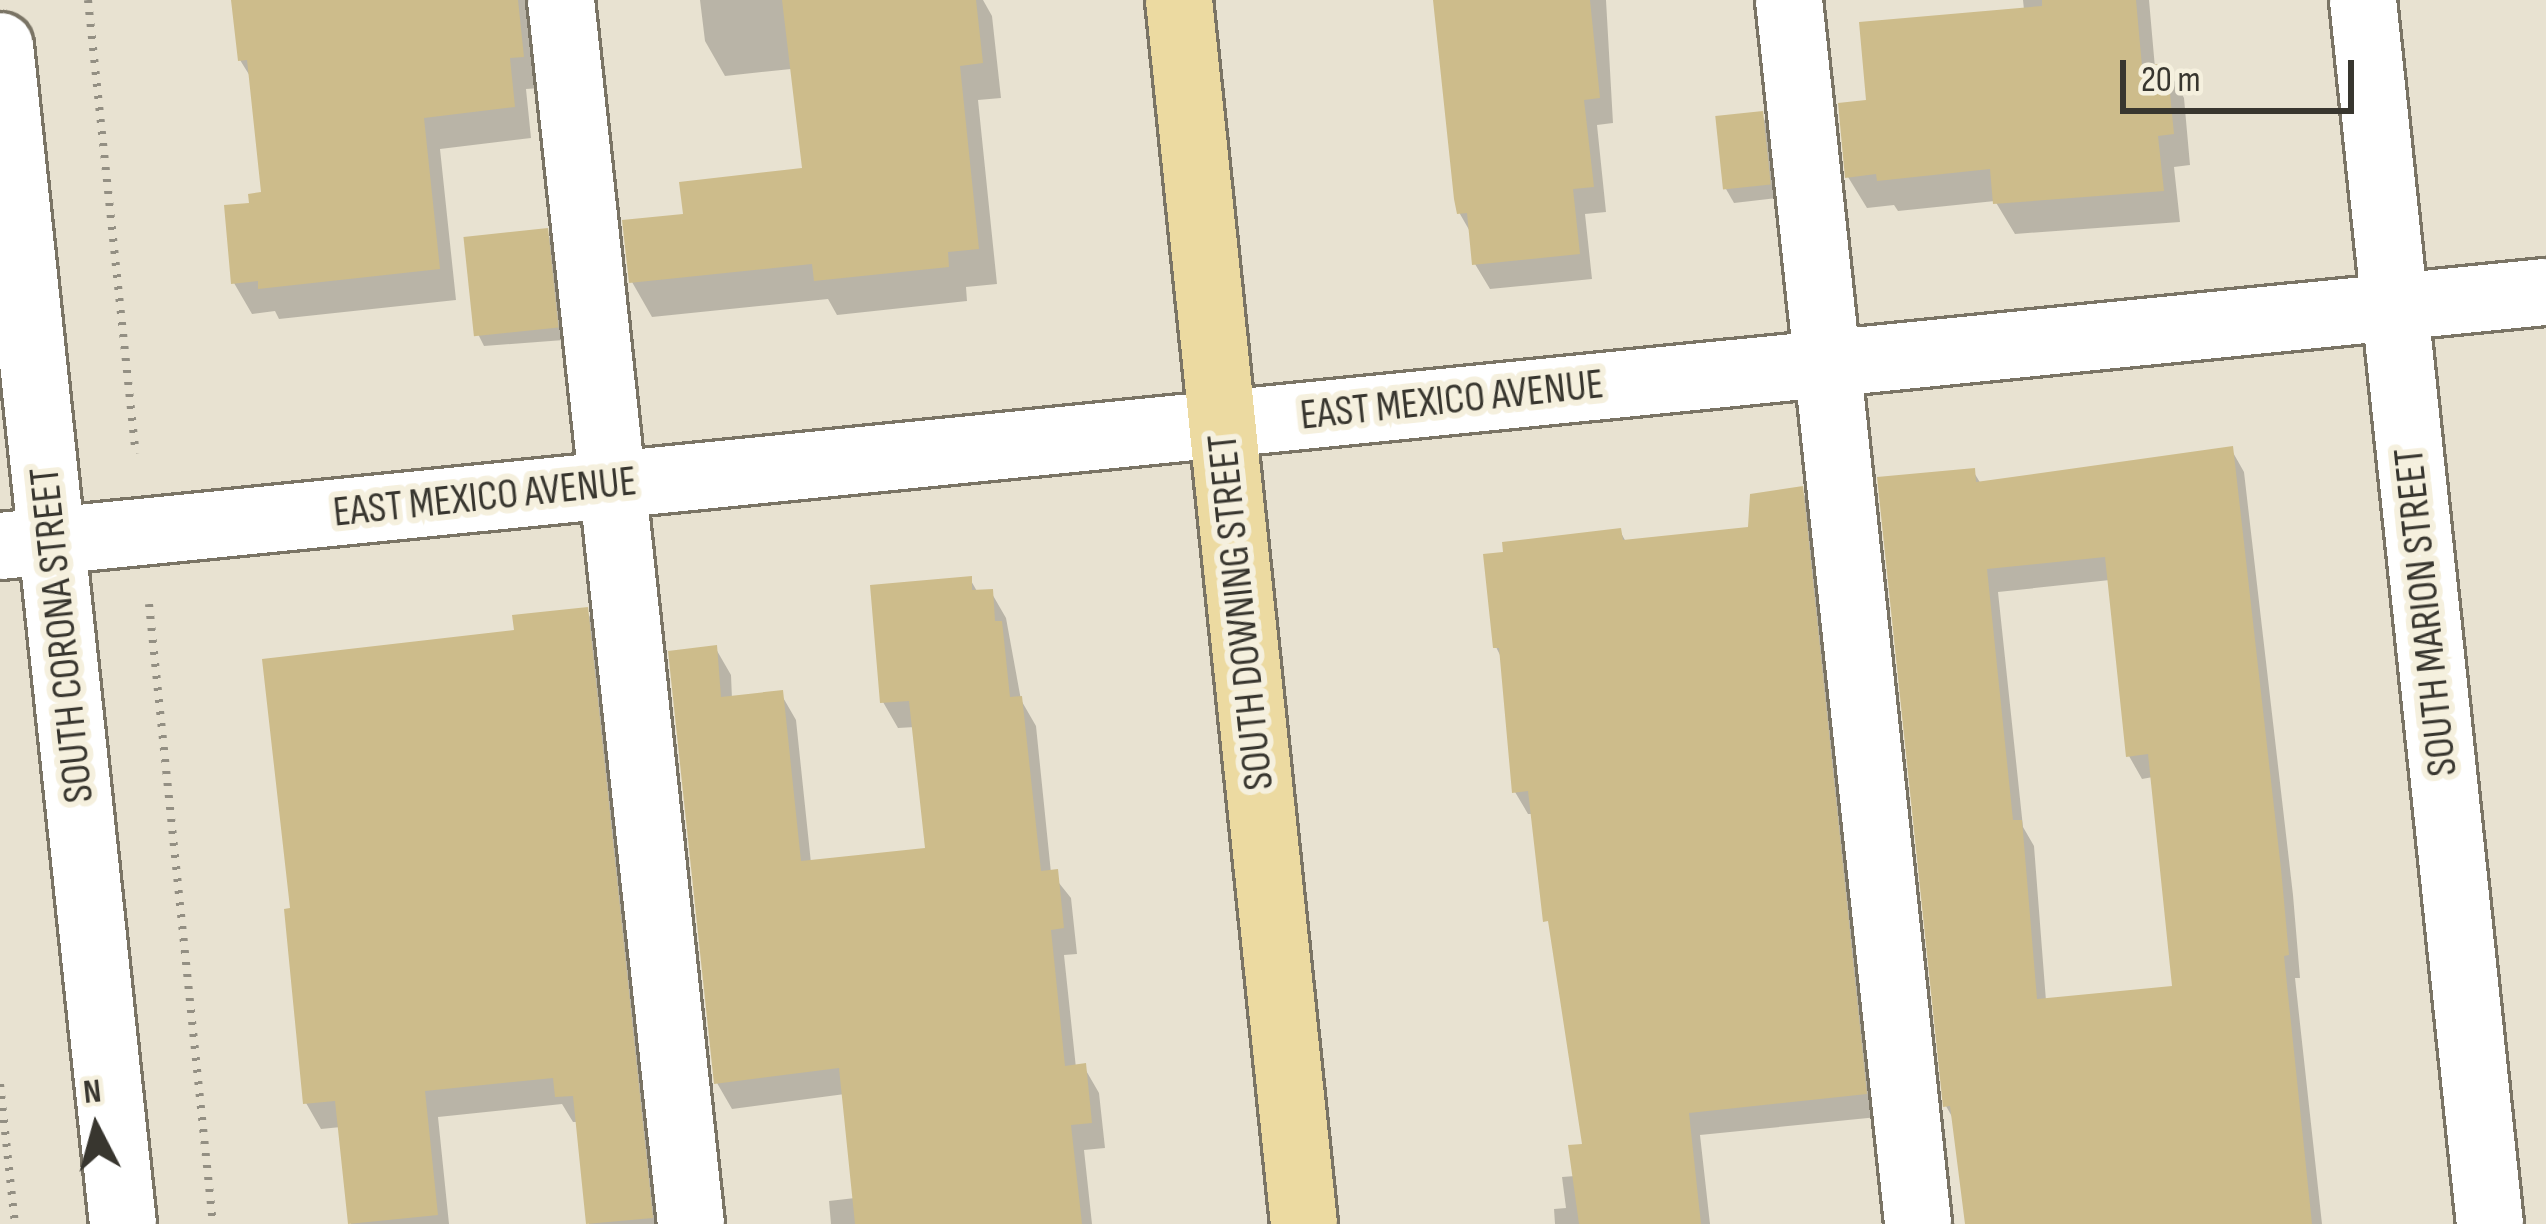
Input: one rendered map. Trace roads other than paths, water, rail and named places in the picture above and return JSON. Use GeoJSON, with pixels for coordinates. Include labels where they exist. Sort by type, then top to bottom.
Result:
{"type":"FeatureCollection","features":[{"type":"Feature","properties":{"kind":"main road","name":"SOUTH DOWNING STREET"},"geometry":{"type":"LineString","coordinates":[[1179,0],[1304,1224]]}},
{"type":"Feature","properties":{"kind":"street"},"geometry":{"type":"LineString","coordinates":[[561,0],[691,1224]]}},
{"type":"Feature","properties":{"kind":"street"},"geometry":{"type":"LineString","coordinates":[[1789,0],[1918,1224]]}},
{"type":"Feature","properties":{"kind":"street","name":"SOUTH MARION STREET"},"geometry":{"type":"LineString","coordinates":[[2363,0],[2490,1224]]}},
{"type":"Feature","properties":{"kind":"street","name":"SOUTH CORONA STREET"},"geometry":{"type":"LineString","coordinates":[[0,46],[27,544],[123,1224]]}},
{"type":"Feature","properties":{"kind":"street","name":"EAST MEXICO AVENUE"},"geometry":{"type":"LineString","coordinates":[[27,544],[2546,292]]}}]}
